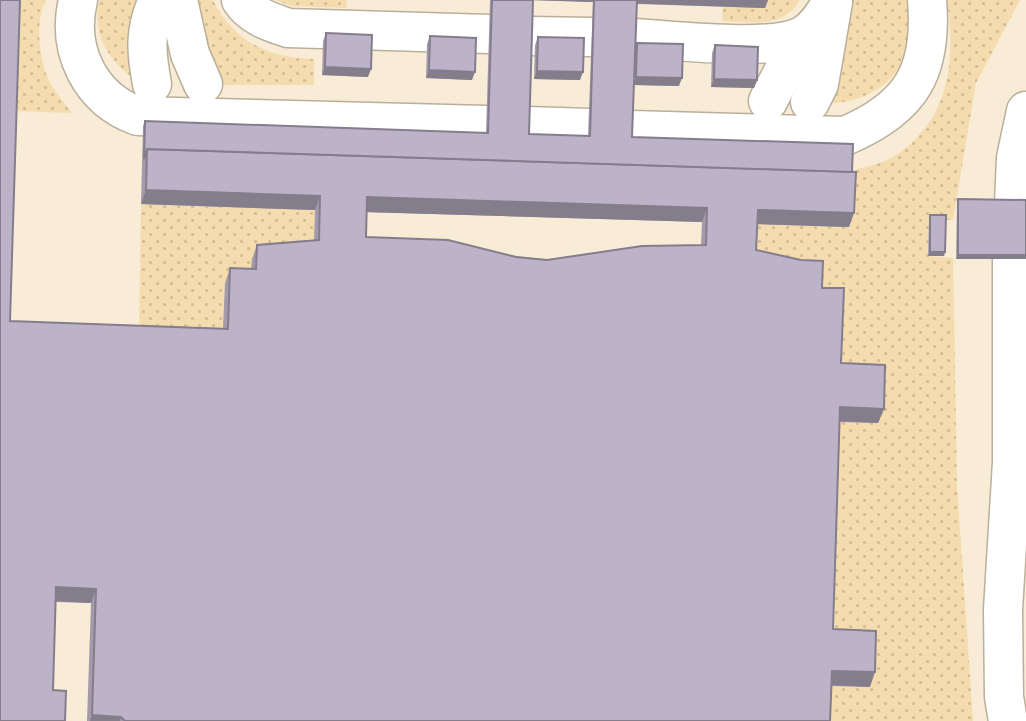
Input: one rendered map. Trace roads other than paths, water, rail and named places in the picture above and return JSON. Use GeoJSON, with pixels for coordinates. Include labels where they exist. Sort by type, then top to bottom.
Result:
{"type":"FeatureCollection","features":[{"type":"Feature","properties":{"kind":"street"},"geometry":{"type":"LineString","coordinates":[[78,0],[74,17],[78,53],[88,76],[118,109],[138,116],[486,125]]}},
{"type":"Feature","properties":{"kind":"street"},"geometry":{"type":"LineString","coordinates":[[152,83],[145,49],[147,29],[158,0]]}},
{"type":"Feature","properties":{"kind":"street"},"geometry":{"type":"LineString","coordinates":[[178,0],[190,54],[203,84]]}},
{"type":"Feature","properties":{"kind":"street"},"geometry":{"type":"LineString","coordinates":[[241,0],[246,8],[267,21],[288,28],[489,34]]}},
{"type":"Feature","properties":{"kind":"street"},"geometry":{"type":"LineString","coordinates":[[768,101],[801,37],[817,24],[834,0]]}},
{"type":"Feature","properties":{"kind":"street"},"geometry":{"type":"LineString","coordinates":[[810,103],[819,84],[834,0]]}},
{"type":"Feature","properties":{"kind":"street"},"geometry":{"type":"LineString","coordinates":[[631,130],[845,136],[876,123],[902,103],[916,77],[930,36],[927,0]]}},
{"type":"Feature","properties":{"kind":"street"},"geometry":{"type":"LineString","coordinates":[[530,36],[592,37]]}},
{"type":"Feature","properties":{"kind":"street"},"geometry":{"type":"LineString","coordinates":[[634,38],[766,43],[801,37]]}},
{"type":"Feature","properties":{"kind":"street"},"geometry":{"type":"LineString","coordinates":[[1014,204],[1016,158],[1026,111]]}},
{"type":"Feature","properties":{"kind":"street"},"geometry":{"type":"LineString","coordinates":[[528,126],[589,128]]}},
{"type":"Feature","properties":{"kind":"street"},"geometry":{"type":"LineString","coordinates":[[1008,721],[1004,697],[1003,610],[1019,446],[1012,259]]}}]}
